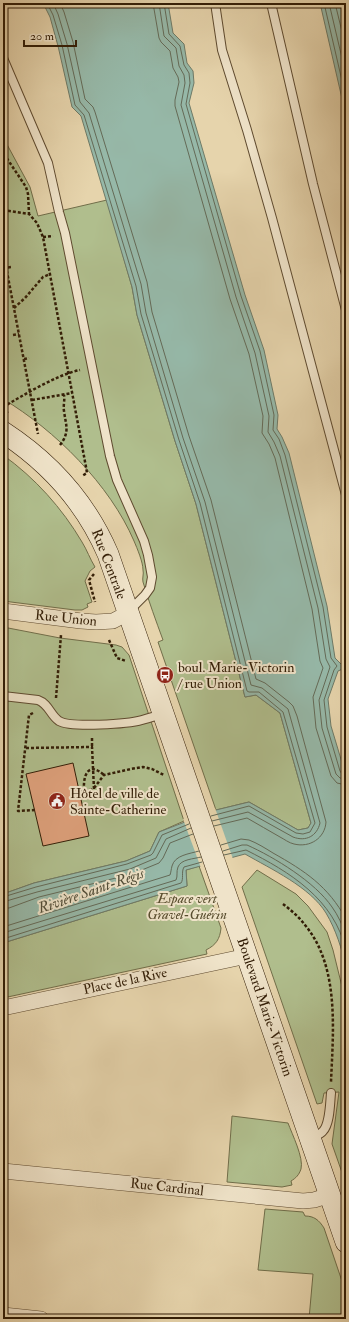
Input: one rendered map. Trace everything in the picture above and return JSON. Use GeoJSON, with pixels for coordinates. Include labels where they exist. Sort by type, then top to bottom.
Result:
{"type":"FeatureCollection","features":[{"type":"Feature","properties":{"kind":"street","name":"Rue Centrale"},"geometry":{"type":"LineString","coordinates":[[3,432],[42,462],[57,476],[93,523],[104,544],[128,613]]}},
{"type":"Feature","properties":{"kind":"street","name":"Rue Union"},"geometry":{"type":"LineString","coordinates":[[3,611],[96,622],[112,621],[128,613]]}},
{"type":"Feature","properties":{"kind":"street","name":"Boulevard Marie-Victorin"},"geometry":{"type":"LineString","coordinates":[[128,613],[346,1242]]}},
{"type":"Feature","properties":{"kind":"street","name":"Place de la Rive"},"geometry":{"type":"LineString","coordinates":[[3,1008],[247,956]]}},
{"type":"Feature","properties":{"kind":"street","name":"Rue Cardinal"},"geometry":{"type":"LineString","coordinates":[[3,1171],[303,1201],[314,1200],[330,1195]]}},
{"type":"Feature","properties":{"kind":"street"},"geometry":{"type":"LineString","coordinates":[[3,1315],[41,1319]]}},
{"type":"Feature","properties":{"kind":"lane"},"geometry":{"type":"LineString","coordinates":[[215,3],[222,50],[272,218],[346,495]]}},
{"type":"Feature","properties":{"kind":"lane"},"geometry":{"type":"LineString","coordinates":[[271,3],[313,184],[346,310]]}},
{"type":"Feature","properties":{"kind":"lane"},"geometry":{"type":"LineString","coordinates":[[3,58],[48,163],[65,233],[110,456],[117,480],[144,540],[151,567],[152,583],[150,588],[128,613]]}},
{"type":"Feature","properties":{"kind":"lane"},"geometry":{"type":"LineString","coordinates":[[3,696],[38,700],[46,705],[55,718],[66,723],[126,723],[142,720],[163,713]]}},
{"type":"Feature","properties":{"kind":"lane"},"geometry":{"type":"LineString","coordinates":[[310,1138],[324,1130],[327,1124],[331,1093]]}},
{"type":"Feature","properties":{"kind":"path"},"geometry":{"type":"LineString","coordinates":[[3,155],[6,157],[26,187],[28,194],[29,214],[37,223],[43,237],[69,372],[77,426],[87,473],[82,476]]}},
{"type":"Feature","properties":{"kind":"path"},"geometry":{"type":"LineString","coordinates":[[3,210],[29,214]]}},
{"type":"Feature","properties":{"kind":"path"},"geometry":{"type":"LineString","coordinates":[[3,251],[36,426],[39,434]]}},
{"type":"Feature","properties":{"kind":"path"},"geometry":{"type":"LineString","coordinates":[[5,268],[12,268]]}},
{"type":"Feature","properties":{"kind":"path"},"geometry":{"type":"LineString","coordinates":[[14,308],[25,298],[43,277],[50,274]]}},
{"type":"Feature","properties":{"kind":"path"},"geometry":{"type":"LineString","coordinates":[[13,336],[19,334]]}},
{"type":"Feature","properties":{"kind":"path"},"geometry":{"type":"LineString","coordinates":[[24,359],[29,358]]}},
{"type":"Feature","properties":{"kind":"path"},"geometry":{"type":"LineString","coordinates":[[3,407],[69,372]]}},
{"type":"Feature","properties":{"kind":"path"},"geometry":{"type":"LineString","coordinates":[[32,400],[72,393]]}},
{"type":"Feature","properties":{"kind":"path"},"geometry":{"type":"LineString","coordinates":[[60,445],[66,436],[67,431],[63,409],[65,403],[64,395]]}},
{"type":"Feature","properties":{"kind":"path"},"geometry":{"type":"LineString","coordinates":[[95,602],[88,580],[99,568]]}},
{"type":"Feature","properties":{"kind":"path"},"geometry":{"type":"LineString","coordinates":[[55,700],[57,696],[61,635]]}},
{"type":"Feature","properties":{"kind":"path"},"geometry":{"type":"LineString","coordinates":[[109,640],[117,658],[132,663]]}},
{"type":"Feature","properties":{"kind":"path"},"geometry":{"type":"LineString","coordinates":[[29,715],[18,811],[35,810]]}},
{"type":"Feature","properties":{"kind":"path"},"geometry":{"type":"LineString","coordinates":[[26,748],[92,747],[94,789]]}},
{"type":"Feature","properties":{"kind":"path"},"geometry":{"type":"LineString","coordinates":[[84,791],[85,775],[88,770],[93,769],[104,775]]}},
{"type":"Feature","properties":{"kind":"path"},"geometry":{"type":"LineString","coordinates":[[80,792],[94,789],[104,775],[131,769],[152,769],[170,778]]}},
{"type":"Feature","properties":{"kind":"path"},"geometry":{"type":"LineString","coordinates":[[283,904],[306,926],[316,941],[324,962],[333,1000],[331,1093]]}},
{"type":"Feature","properties":{"kind":"green space"},"geometry":{"type":"Polygon","coordinates":[[[3,137],[30,187],[38,216],[107,200],[132,287],[137,315],[175,441],[196,504],[245,697],[256,695],[280,713],[311,823],[308,828],[298,830],[249,802],[216,810],[158,642],[163,640],[143,582],[143,567],[141,559],[124,520],[96,480],[61,443],[42,426],[3,399],[3,137]]]}},
{"type":"Feature","properties":{"kind":"green space"},"geometry":{"type":"Polygon","coordinates":[[[3,455],[15,464],[47,494],[66,517],[84,545],[95,567],[90,571],[85,581],[92,602],[87,604],[88,607],[82,610],[75,610],[3,601],[3,455]]]}},
{"type":"Feature","properties":{"kind":"green space"},"geometry":{"type":"Polygon","coordinates":[[[3,627],[60,638],[116,645],[122,647],[129,655],[184,821],[159,832],[150,851],[126,861],[34,883],[3,894],[3,627]]]}},
{"type":"Feature","properties":{"kind":"green space","name":"Espace vert Gravel-Guérin"},"geometry":{"type":"Polygon","coordinates":[[[199,866],[221,928],[217,941],[206,950],[207,954],[3,998],[3,943],[187,886],[186,870],[199,866]]]}},
{"type":"Feature","properties":{"kind":"green space"},"geometry":{"type":"Polygon","coordinates":[[[257,870],[296,894],[308,906],[327,932],[333,950],[346,1003],[346,1184],[332,1144],[339,1092],[324,1093],[322,1103],[317,1104],[242,887],[257,870]]]}},
{"type":"Feature","properties":{"kind":"green space"},"geometry":{"type":"Polygon","coordinates":[[[232,1116],[288,1123],[301,1159],[301,1169],[298,1175],[291,1181],[292,1185],[282,1187],[227,1182],[232,1116]]]}},
{"type":"Feature","properties":{"kind":"green space"},"geometry":{"type":"Polygon","coordinates":[[[265,1209],[303,1212],[305,1216],[314,1218],[322,1225],[346,1293],[346,1319],[309,1319],[313,1274],[258,1270],[265,1209]]]}},
{"type":"Feature","properties":{"kind":"water","name":"Rivière Saint-Régis"},"geometry":{"type":"Polygon","coordinates":[[[43,3],[168,3],[173,33],[184,44],[187,63],[193,71],[194,83],[189,103],[245,295],[264,350],[278,415],[277,429],[289,453],[327,606],[335,658],[345,668],[338,671],[328,699],[331,726],[346,776],[346,968],[336,933],[330,919],[319,904],[289,879],[245,854],[186,870],[187,886],[3,943],[3,894],[34,883],[126,861],[150,851],[159,832],[216,810],[249,802],[298,830],[308,828],[311,823],[280,713],[256,695],[245,697],[196,504],[175,441],[137,315],[132,287],[81,116],[72,107],[50,17],[43,3]]]}},
{"type":"Feature","properties":{"kind":"water"},"geometry":{"type":"Polygon","coordinates":[[[320,3],[346,3],[346,116],[320,3]]]}},
{"type":"Feature","properties":{"kind":"pier"},"geometry":{"type":"Polygon","coordinates":[[[215,808],[233,859],[201,868],[183,819],[215,808]]]}},
{"type":"Feature","properties":{"kind":"building","name":"Hôtel de ville de Sainte-Catherine"},"geometry":{"type":"Polygon","coordinates":[[[73,763],[89,836],[43,846],[26,774],[73,763]]]}},
{"type":"Feature","properties":{"kind":"place","name":"boul. Marie-Victorin / rue Union"},"geometry":{"type":"Point","coordinates":[165,675]}},
{"type":"Feature","properties":{"kind":"place","name":"Hôtel de ville de Sainte-Catherine"},"geometry":{"type":"Point","coordinates":[57,801]}}]}
